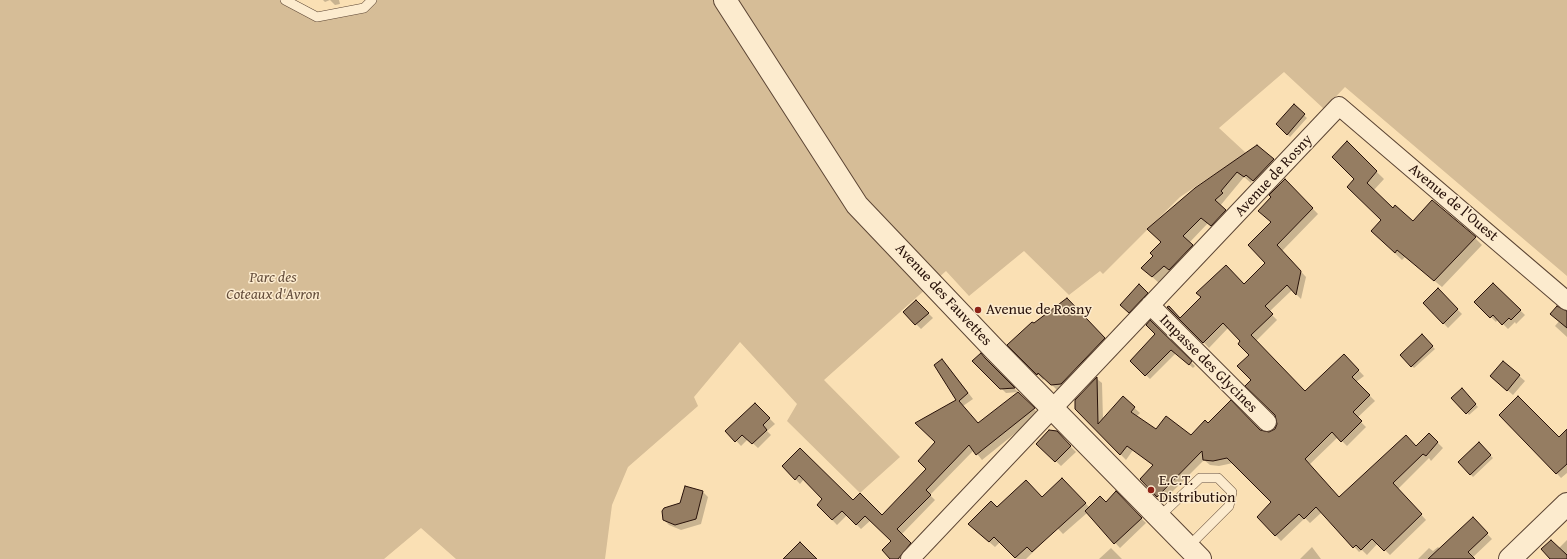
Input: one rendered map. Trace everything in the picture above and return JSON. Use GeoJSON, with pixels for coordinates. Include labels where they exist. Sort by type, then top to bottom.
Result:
{"type":"FeatureCollection","features":[{"type":"Feature","properties":{"kind":"street","name":"Avenue des Fauvettes"},"geometry":{"type":"LineString","coordinates":[[725,0],[857,205],[1194,553]]}},
{"type":"Feature","properties":{"kind":"street","name":"Avenue de Rosny"},"geometry":{"type":"LineString","coordinates":[[910,559],[1339,106]]}},
{"type":"Feature","properties":{"kind":"street","name":"Avenue de l'Ouest"},"geometry":{"type":"LineString","coordinates":[[1339,106],[1567,301]]}},
{"type":"Feature","properties":{"kind":"street","name":"Impasse des Glycines"},"geometry":{"type":"LineString","coordinates":[[1150,305],[1267,422]]}},
{"type":"Feature","properties":{"kind":"street"},"geometry":{"type":"LineString","coordinates":[[1510,559],[1567,504]]}},
{"type":"Feature","properties":{"kind":"lane"},"geometry":{"type":"LineString","coordinates":[[285,0],[317,17],[364,8],[372,0]]}},
{"type":"Feature","properties":{"kind":"lane"},"geometry":{"type":"LineString","coordinates":[[1159,517],[1200,478],[1218,478],[1232,492],[1229,506],[1194,553]]}},
{"type":"Feature","properties":{"kind":"green space","name":"Parc des Coteaux d'Avron"},"geometry":{"type":"Polygon","coordinates":[[[0,0],[285,0],[317,17],[364,8],[371,0],[1567,0],[1567,276],[1345,87],[1324,109],[1284,72],[1219,128],[1246,153],[1180,197],[1103,274],[1100,271],[1069,295],[1024,251],[969,296],[946,271],[824,380],[900,457],[860,493],[787,421],[797,404],[740,342],[694,397],[698,406],[628,467],[612,505],[605,559],[456,559],[421,528],[384,559],[0,559],[0,0]]]}},
{"type":"Feature","properties":{"kind":"building"},"geometry":{"type":"Polygon","coordinates":[[[1294,104],[1305,114],[1287,135],[1276,124],[1294,104]]]}},
{"type":"Feature","properties":{"kind":"building"},"geometry":{"type":"Polygon","coordinates":[[[1347,141],[1377,171],[1367,183],[1393,208],[1395,205],[1413,221],[1432,200],[1476,237],[1434,281],[1397,250],[1395,253],[1371,231],[1381,220],[1347,187],[1354,179],[1332,157],[1347,141]]]}},
{"type":"Feature","properties":{"kind":"building"},"geometry":{"type":"Polygon","coordinates":[[[1257,145],[1274,159],[1253,181],[1246,175],[1244,177],[1237,172],[1221,191],[1223,193],[1215,200],[1226,210],[1211,226],[1201,218],[1183,236],[1193,245],[1169,270],[1164,266],[1152,277],[1141,268],[1153,256],[1150,253],[1161,242],[1147,229],[1195,188],[1257,145]]]}},
{"type":"Feature","properties":{"kind":"building"},"geometry":{"type":"Polygon","coordinates":[[[1285,179],[1313,208],[1277,245],[1301,271],[1296,295],[1287,285],[1265,306],[1273,314],[1251,335],[1305,391],[1344,354],[1359,370],[1352,377],[1370,395],[1353,412],[1362,421],[1341,442],[1332,432],[1305,459],[1339,497],[1406,435],[1416,446],[1429,433],[1438,442],[1426,456],[1423,454],[1393,483],[1422,514],[1384,551],[1372,539],[1361,550],[1356,545],[1353,548],[1316,507],[1304,519],[1299,514],[1275,536],[1257,517],[1271,502],[1227,458],[1213,461],[1203,460],[1202,451],[1157,497],[1140,479],[1153,465],[1127,446],[1120,455],[1075,409],[1075,400],[1097,377],[1098,424],[1123,396],[1135,407],[1131,412],[1156,429],[1166,416],[1191,435],[1205,420],[1208,423],[1231,400],[1260,430],[1269,432],[1275,429],[1277,424],[1275,415],[1245,386],[1251,380],[1237,366],[1249,355],[1238,344],[1240,341],[1223,323],[1203,343],[1167,307],[1169,306],[1180,318],[1201,297],[1196,293],[1226,265],[1244,284],[1265,263],[1248,245],[1271,222],[1258,211],[1271,197],[1269,195],[1285,179]]]}},
{"type":"Feature","properties":{"kind":"building"},"geometry":{"type":"Polygon","coordinates":[[[1493,283],[1521,310],[1511,320],[1509,318],[1502,325],[1493,315],[1490,318],[1474,302],[1493,283]]]}},
{"type":"Feature","properties":{"kind":"building"},"geometry":{"type":"Polygon","coordinates":[[[1139,284],[1148,293],[1129,313],[1120,305],[1139,284]]]}},
{"type":"Feature","properties":{"kind":"building"},"geometry":{"type":"Polygon","coordinates":[[[1438,288],[1458,309],[1443,324],[1423,303],[1438,288]]]}},
{"type":"Feature","properties":{"kind":"building"},"geometry":{"type":"Polygon","coordinates":[[[1067,298],[1105,338],[1061,384],[1051,385],[1038,373],[1037,375],[1007,345],[1032,322],[1034,323],[1067,298]]]}},
{"type":"Feature","properties":{"kind":"building"},"geometry":{"type":"Polygon","coordinates":[[[916,300],[929,313],[915,325],[903,312],[916,300]]]}},
{"type":"Feature","properties":{"kind":"building"},"geometry":{"type":"Polygon","coordinates":[[[1557,306],[1567,311],[1567,328],[1550,314],[1557,306]]]}},
{"type":"Feature","properties":{"kind":"building"},"geometry":{"type":"Polygon","coordinates":[[[1150,320],[1192,361],[1189,365],[1171,350],[1145,376],[1130,361],[1155,334],[1146,325],[1150,320]]]}},
{"type":"Feature","properties":{"kind":"building"},"geometry":{"type":"Polygon","coordinates":[[[1422,334],[1433,346],[1411,367],[1400,355],[1422,334]]]}},
{"type":"Feature","properties":{"kind":"building"},"geometry":{"type":"Polygon","coordinates":[[[981,353],[1015,388],[1000,389],[972,361],[981,353]]]}},
{"type":"Feature","properties":{"kind":"building"},"geometry":{"type":"Polygon","coordinates":[[[942,359],[968,393],[959,401],[978,423],[1018,392],[1035,408],[976,455],[969,445],[926,490],[931,495],[897,529],[911,543],[898,559],[890,559],[882,550],[891,541],[865,516],[856,525],[842,511],[832,520],[817,505],[822,499],[799,475],[795,480],[782,466],[800,448],[853,500],[860,493],[882,515],[926,469],[918,461],[935,442],[915,423],[956,400],[934,365],[942,359]]]}},
{"type":"Feature","properties":{"kind":"building"},"geometry":{"type":"Polygon","coordinates":[[[1503,361],[1520,375],[1507,391],[1490,376],[1503,361]]]}},
{"type":"Feature","properties":{"kind":"building"},"geometry":{"type":"Polygon","coordinates":[[[1462,388],[1476,404],[1466,414],[1451,398],[1462,388]]]}},
{"type":"Feature","properties":{"kind":"building"},"geometry":{"type":"Polygon","coordinates":[[[1518,396],[1559,437],[1567,429],[1567,464],[1556,474],[1499,415],[1518,396]]]}},
{"type":"Feature","properties":{"kind":"building"},"geometry":{"type":"Polygon","coordinates":[[[755,403],[770,418],[763,425],[767,430],[752,444],[742,435],[735,442],[725,431],[755,403]]]}},
{"type":"Feature","properties":{"kind":"building"},"geometry":{"type":"Polygon","coordinates":[[[1049,430],[1057,431],[1071,446],[1055,462],[1036,444],[1049,430]]]}},
{"type":"Feature","properties":{"kind":"building"},"geometry":{"type":"Polygon","coordinates":[[[1479,442],[1491,455],[1470,475],[1458,462],[1479,442]]]}},
{"type":"Feature","properties":{"kind":"building"},"geometry":{"type":"Polygon","coordinates":[[[1062,478],[1086,503],[1032,552],[1027,547],[1015,558],[994,537],[989,542],[968,524],[991,501],[997,507],[1026,480],[1042,497],[1062,478]]]}},
{"type":"Feature","properties":{"kind":"building"},"geometry":{"type":"Polygon","coordinates":[[[685,486],[703,491],[696,519],[675,525],[663,520],[662,511],[664,508],[680,503],[685,486]]]}},
{"type":"Feature","properties":{"kind":"building"},"geometry":{"type":"Polygon","coordinates":[[[1116,491],[1142,518],[1114,544],[1085,511],[1100,496],[1106,502],[1116,491]]]}},
{"type":"Feature","properties":{"kind":"building"},"geometry":{"type":"Polygon","coordinates":[[[1473,517],[1488,533],[1468,552],[1475,559],[1428,559],[1473,517]]]}},
{"type":"Feature","properties":{"kind":"building"},"geometry":{"type":"Polygon","coordinates":[[[1551,540],[1567,555],[1567,559],[1550,559],[1541,549],[1551,540]]]}},
{"type":"Feature","properties":{"kind":"building"},"geometry":{"type":"Polygon","coordinates":[[[800,542],[817,559],[783,559],[800,542]]]}},
{"type":"Feature","properties":{"kind":"place","name":"Avenue de Rosny"},"geometry":{"type":"Point","coordinates":[978,310]}},
{"type":"Feature","properties":{"kind":"place","name":"E.C.T. Distribution"},"geometry":{"type":"Point","coordinates":[1151,490]}}]}
